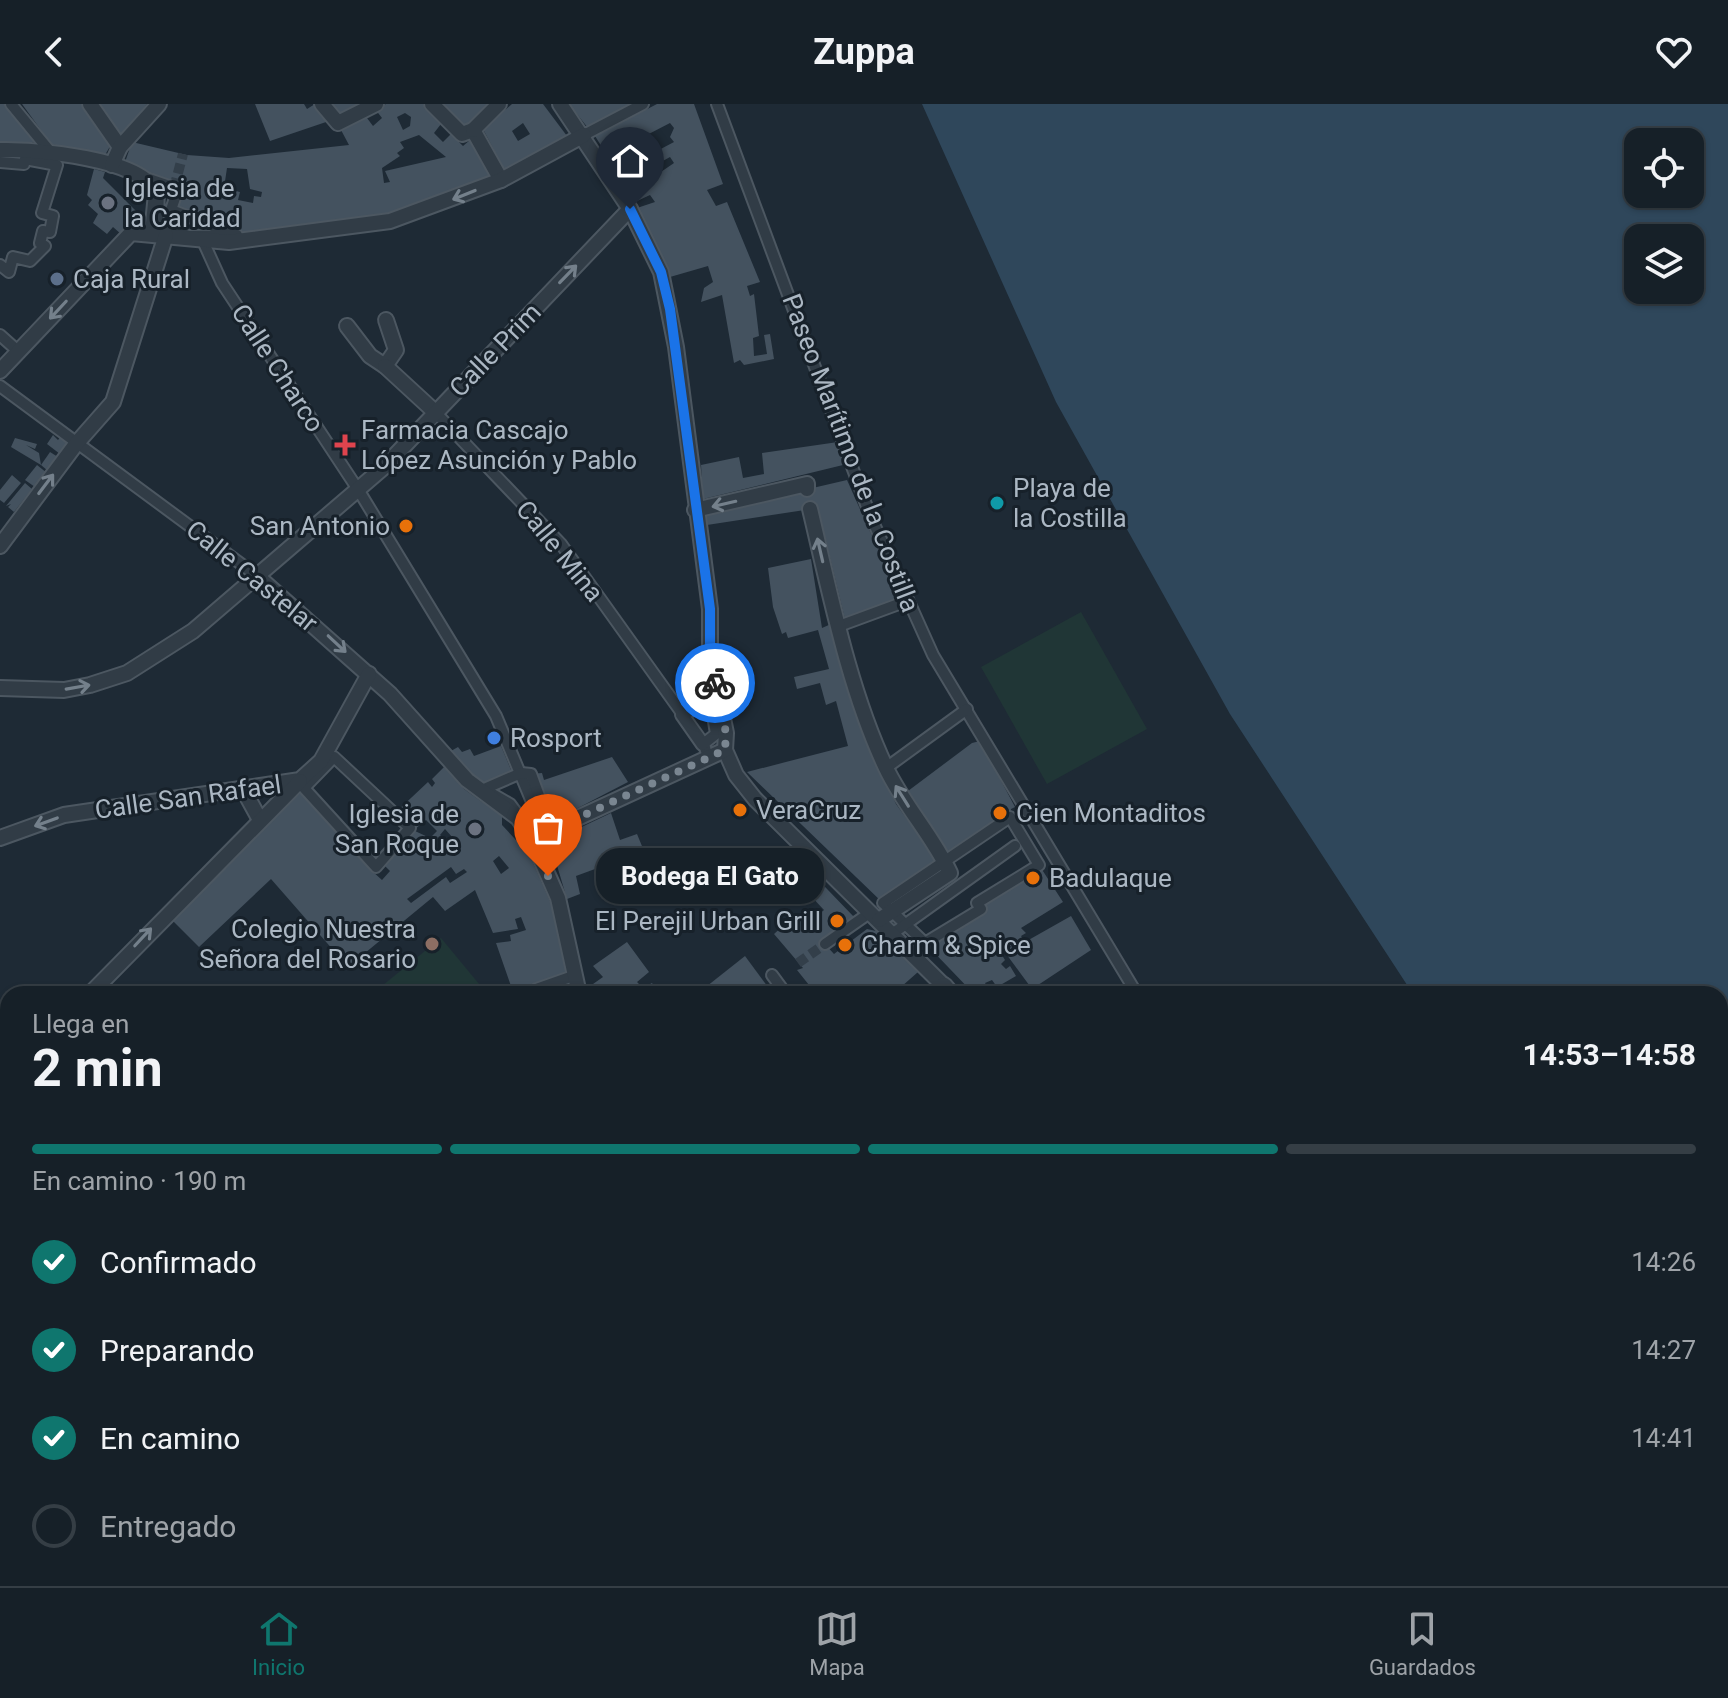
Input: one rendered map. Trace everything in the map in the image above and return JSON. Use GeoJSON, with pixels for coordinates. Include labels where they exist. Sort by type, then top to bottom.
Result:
{"type":"FeatureCollection","features":[{"type":"Feature","properties":{"kind":"street"},"geometry":{"type":"LineString","coordinates":[[11,104],[48,149]]}},
{"type":"Feature","properties":{"kind":"street"},"geometry":{"type":"LineString","coordinates":[[90,104],[120,147]]}},
{"type":"Feature","properties":{"kind":"street"},"geometry":{"type":"LineString","coordinates":[[112,165],[120,147],[159,104]]}},
{"type":"Feature","properties":{"kind":"street"},"geometry":{"type":"LineString","coordinates":[[322,104],[338,123],[376,104]]}},
{"type":"Feature","properties":{"kind":"street"},"geometry":{"type":"LineString","coordinates":[[432,104],[462,134],[473,130],[499,104]]}},
{"type":"Feature","properties":{"kind":"street"},"geometry":{"type":"LineString","coordinates":[[560,104],[584,135],[630,209],[661,272],[670,309],[710,609],[710,655],[726,733],[725,750],[736,775],[755,799],[880,914],[892,934],[939,986]]}},
{"type":"Feature","properties":{"kind":"street"},"geometry":{"type":"LineString","coordinates":[[0,371],[131,233],[203,241],[390,221],[501,180],[643,104]]}},
{"type":"Feature","properties":{"kind":"street","name":"Paseo Marítimo de la Costilla"},"geometry":{"type":"LineString","coordinates":[[717,104],[870,515],[907,601],[933,655],[1132,986]]}},
{"type":"Feature","properties":{"kind":"street"},"geometry":{"type":"LineString","coordinates":[[473,130],[501,180]]}},
{"type":"Feature","properties":{"kind":"street"},"geometry":{"type":"LineString","coordinates":[[0,150],[48,149],[112,165],[157,188]]}},
{"type":"Feature","properties":{"kind":"street"},"geometry":{"type":"LineString","coordinates":[[0,162],[24,164],[25,159],[34,159],[57,165],[42,213],[53,216],[50,232],[43,231],[40,243],[45,246],[30,261],[13,257],[9,272],[0,265]]}},
{"type":"Feature","properties":{"kind":"street"},"geometry":{"type":"LineString","coordinates":[[0,546],[76,444],[113,402],[159,234],[157,188],[149,179],[173,191],[178,189],[171,210],[237,235],[228,239],[189,236],[161,227],[157,188]]}},
{"type":"Feature","properties":{"kind":"street","name":"Calle Prim"},"geometry":{"type":"LineString","coordinates":[[0,688],[64,690],[127,673],[193,631],[359,491],[630,209]]}},
{"type":"Feature","properties":{"kind":"street","name":"Calle Charco"},"geometry":{"type":"LineString","coordinates":[[203,241],[222,283],[359,491],[496,716],[522,775],[531,774],[549,823],[540,834]]}},
{"type":"Feature","properties":{"kind":"street"},"geometry":{"type":"LineString","coordinates":[[385,366],[396,350],[386,320]]}},
{"type":"Feature","properties":{"kind":"street","name":"Calle Mina"},"geometry":{"type":"LineString","coordinates":[[347,326],[370,356],[435,412],[561,544],[706,751]]}},
{"type":"Feature","properties":{"kind":"street"},"geometry":{"type":"LineString","coordinates":[[0,335],[19,352]]}},
{"type":"Feature","properties":{"kind":"street","name":"Calle Castelar"},"geometry":{"type":"LineString","coordinates":[[0,386],[256,575],[369,674],[467,780],[540,834],[578,986]]}},
{"type":"Feature","properties":{"kind":"street"},"geometry":{"type":"LineString","coordinates":[[695,510],[809,485]]}},
{"type":"Feature","properties":{"kind":"street"},"geometry":{"type":"LineString","coordinates":[[810,509],[839,626],[873,736],[886,768],[950,873],[825,944]]}},
{"type":"Feature","properties":{"kind":"street"},"geometry":{"type":"LineString","coordinates":[[839,626],[907,601]]}},
{"type":"Feature","properties":{"kind":"street","name":"Calle San Rafael"},"geometry":{"type":"LineString","coordinates":[[0,838],[64,815],[243,789],[302,784],[321,761],[369,674]]}},
{"type":"Feature","properties":{"kind":"street"},"geometry":{"type":"LineString","coordinates":[[682,714],[711,703],[716,734],[706,751]]}},
{"type":"Feature","properties":{"kind":"street"},"geometry":{"type":"LineString","coordinates":[[886,768],[967,709]]}},
{"type":"Feature","properties":{"kind":"street"},"geometry":{"type":"LineString","coordinates":[[540,834],[706,751],[725,750]]}},
{"type":"Feature","properties":{"kind":"street"},"geometry":{"type":"LineString","coordinates":[[98,986],[260,820],[302,784],[334,757],[410,828],[376,867],[302,784]]}},
{"type":"Feature","properties":{"kind":"street"},"geometry":{"type":"LineString","coordinates":[[485,792],[484,789],[522,775]]}},
{"type":"Feature","properties":{"kind":"street"},"geometry":{"type":"LineString","coordinates":[[243,789],[260,820]]}},
{"type":"Feature","properties":{"kind":"street"},"geometry":{"type":"LineString","coordinates":[[880,914],[905,925],[925,943],[981,909],[977,903],[1039,865],[1010,817],[944,861]]}},
{"type":"Feature","properties":{"kind":"street"},"geometry":{"type":"LineString","coordinates":[[892,934],[1015,846]]}},
{"type":"Feature","properties":{"kind":"street"},"geometry":{"type":"LineString","coordinates":[[545,986],[576,975]]}},
{"type":"Feature","properties":{"kind":"street"},"geometry":{"type":"LineString","coordinates":[[772,975],[780,986]]}},
{"type":"Feature","properties":{"kind":"green space"},"geometry":{"type":"Polygon","coordinates":[[[1081,612],[1147,729],[1047,784],[981,667],[1081,612]]]}},
{"type":"Feature","properties":{"kind":"green space"},"geometry":{"type":"Polygon","coordinates":[[[441,938],[481,986],[382,986],[441,938]]]}},
{"type":"Feature","properties":{"kind":"water"},"geometry":{"type":"Polygon","coordinates":[[[922,104],[1728,104],[1728,986],[1408,986],[1230,714],[1056,402],[922,104]]]}},
{"type":"Feature","properties":{"kind":"building"},"geometry":{"type":"Polygon","coordinates":[[[0,104],[5,104],[38,142],[0,143],[0,104]]]}},
{"type":"Feature","properties":{"kind":"building"},"geometry":{"type":"Polygon","coordinates":[[[22,104],[85,104],[112,143],[105,155],[51,144],[22,104]]]}},
{"type":"Feature","properties":{"kind":"building"},"geometry":{"type":"Polygon","coordinates":[[[96,104],[147,104],[123,138],[96,104]]]}},
{"type":"Feature","properties":{"kind":"building"},"geometry":{"type":"Polygon","coordinates":[[[255,104],[304,104],[307,109],[315,104],[329,121],[270,141],[255,104]]]}},
{"type":"Feature","properties":{"kind":"building"},"geometry":{"type":"Polygon","coordinates":[[[329,104],[362,104],[339,116],[329,104]]]}},
{"type":"Feature","properties":{"kind":"building"},"geometry":{"type":"Polygon","coordinates":[[[386,104],[423,104],[441,124],[434,133],[443,142],[451,134],[463,146],[470,140],[491,177],[418,209],[238,235],[171,210],[178,189],[123,168],[132,142],[187,155],[229,158],[349,145],[341,130],[364,114],[373,126],[382,118],[375,109],[386,104]],[[405,113],[397,117],[403,130],[410,126],[411,117],[405,113]],[[419,135],[400,142],[404,148],[397,153],[400,156],[382,168],[384,183],[390,182],[385,171],[446,157],[419,135]],[[227,168],[224,188],[240,192],[238,200],[253,203],[254,196],[261,197],[262,192],[250,189],[247,169],[227,168]]]}},
{"type":"Feature","properties":{"kind":"building"},"geometry":{"type":"Polygon","coordinates":[[[437,104],[494,104],[465,131],[437,104]]]}},
{"type":"Feature","properties":{"kind":"building"},"geometry":{"type":"Polygon","coordinates":[[[512,104],[543,104],[567,136],[505,171],[483,129],[512,104]],[[523,123],[512,131],[518,141],[530,134],[523,123]]]}},
{"type":"Feature","properties":{"kind":"building"},"geometry":{"type":"Polygon","coordinates":[[[569,104],[634,104],[588,128],[569,104]]]}},
{"type":"Feature","properties":{"kind":"building"},"geometry":{"type":"Polygon","coordinates":[[[657,104],[694,104],[723,184],[707,190],[716,206],[727,202],[760,282],[747,286],[750,296],[754,294],[759,336],[753,338],[754,356],[767,354],[764,335],[770,334],[774,359],[744,365],[740,360],[734,363],[722,295],[701,302],[704,288],[713,282],[708,266],[670,277],[637,208],[655,202],[650,195],[635,202],[630,193],[674,163],[670,157],[661,162],[655,152],[674,142],[670,137],[674,128],[670,123],[643,137],[639,158],[642,163],[620,176],[595,136],[657,104]]]}},
{"type":"Feature","properties":{"kind":"building","name":"Iglesia de la Caridad"},"geometry":{"type":"Polygon","coordinates":[[[94,169],[105,172],[103,178],[136,211],[121,234],[113,227],[107,234],[93,223],[98,214],[88,205],[92,200],[87,195],[94,169]]]}},
{"type":"Feature","properties":{"kind":"building"},"geometry":{"type":"Polygon","coordinates":[[[65,431],[73,438],[60,454],[47,444],[53,435],[58,440],[65,431]]]}},
{"type":"Feature","properties":{"kind":"building"},"geometry":{"type":"Polygon","coordinates":[[[15,438],[37,444],[35,449],[26,445],[39,453],[41,465],[11,447],[15,438]]]}},
{"type":"Feature","properties":{"kind":"building"},"geometry":{"type":"Polygon","coordinates":[[[838,442],[843,465],[703,499],[701,465],[739,457],[743,478],[764,474],[762,453],[838,442]]]}},
{"type":"Feature","properties":{"kind":"building"},"geometry":{"type":"Polygon","coordinates":[[[50,452],[58,457],[48,471],[41,465],[50,452]]]}},
{"type":"Feature","properties":{"kind":"building"},"geometry":{"type":"Polygon","coordinates":[[[37,465],[47,473],[35,487],[25,480],[37,465]]]}},
{"type":"Feature","properties":{"kind":"building"},"geometry":{"type":"Polygon","coordinates":[[[12,475],[21,483],[4,503],[0,500],[0,490],[12,475]]]}},
{"type":"Feature","properties":{"kind":"building"},"geometry":{"type":"Polygon","coordinates":[[[847,480],[901,601],[845,619],[818,508],[707,525],[705,513],[847,480]]]}},
{"type":"Feature","properties":{"kind":"building"},"geometry":{"type":"Polygon","coordinates":[[[25,483],[32,489],[14,512],[8,507],[11,504],[6,506],[25,483]]]}},
{"type":"Feature","properties":{"kind":"building"},"geometry":{"type":"Polygon","coordinates":[[[811,559],[822,628],[831,624],[884,778],[896,804],[940,865],[883,903],[747,772],[848,746],[836,701],[826,705],[820,683],[797,689],[794,677],[829,669],[818,630],[788,638],[786,632],[782,634],[773,607],[768,568],[811,559]]]}},
{"type":"Feature","properties":{"kind":"building"},"geometry":{"type":"Polygon","coordinates":[[[980,741],[1015,807],[1011,809],[1010,817],[949,853],[908,791],[972,743],[980,741]]]}},
{"type":"Feature","properties":{"kind":"building"},"geometry":{"type":"Polygon","coordinates":[[[501,746],[514,777],[484,789],[451,751],[458,747],[462,752],[470,749],[474,756],[501,746]]]}},
{"type":"Feature","properties":{"kind":"building"},"geometry":{"type":"Polygon","coordinates":[[[612,757],[628,782],[549,823],[531,774],[542,773],[544,780],[612,757]]]}},
{"type":"Feature","properties":{"kind":"building"},"geometry":{"type":"Polygon","coordinates":[[[445,766],[464,789],[482,802],[493,804],[502,814],[502,825],[529,854],[553,908],[568,974],[523,986],[511,986],[496,943],[511,941],[510,935],[526,930],[521,917],[515,919],[518,929],[493,933],[475,890],[445,911],[433,897],[348,967],[271,879],[199,947],[172,920],[304,788],[376,867],[372,871],[382,880],[390,871],[381,862],[415,831],[430,838],[437,831],[426,820],[414,830],[395,813],[428,782],[432,787],[435,783],[432,779],[445,766]],[[445,829],[440,835],[456,850],[460,846],[445,829]],[[499,856],[493,861],[501,874],[509,868],[499,856]],[[451,867],[407,899],[411,903],[446,877],[450,883],[467,872],[464,869],[456,874],[451,867]]]}},
{"type":"Feature","properties":{"kind":"building"},"geometry":{"type":"Polygon","coordinates":[[[611,813],[620,840],[637,834],[644,851],[576,876],[580,894],[567,899],[550,842],[611,813]]]}},
{"type":"Feature","properties":{"kind":"building"},"geometry":{"type":"Polygon","coordinates":[[[802,863],[854,917],[822,941],[834,954],[867,929],[876,931],[918,972],[902,986],[810,986],[797,970],[803,968],[774,934],[797,913],[807,924],[824,910],[809,894],[792,906],[788,902],[795,895],[788,889],[798,881],[793,874],[802,863]]]}},
{"type":"Feature","properties":{"kind":"building"},"geometry":{"type":"Polygon","coordinates":[[[1039,865],[1063,902],[1021,928],[1026,933],[1021,936],[1025,942],[1071,916],[1091,950],[1037,986],[1030,986],[1004,951],[1011,947],[1002,933],[997,936],[1002,947],[998,949],[1005,960],[1001,964],[1006,969],[1010,966],[1016,976],[999,986],[992,980],[985,983],[987,986],[966,986],[925,943],[981,909],[977,903],[1039,865]]]}},
{"type":"Feature","properties":{"kind":"building"},"geometry":{"type":"Polygon","coordinates":[[[627,942],[649,972],[637,982],[641,986],[595,986],[593,984],[603,977],[593,966],[627,942]]]}},
{"type":"Feature","properties":{"kind":"building"},"geometry":{"type":"Polygon","coordinates":[[[745,956],[767,986],[707,986],[745,956]]]}},
{"type":"Feature","properties":{"kind":"tunnel"},"geometry":{"type":"LineString","coordinates":[[174,188],[183,154]]}},
{"type":"Feature","properties":{"kind":"tunnel"},"geometry":{"type":"LineString","coordinates":[[798,963],[825,944]]}},
{"type":"Feature","properties":{"kind":"way so far"},"geometry":{"type":"LineString","coordinates":[[548,876],[532,839],[725,750],[726,733],[715,683]]}},
{"type":"Feature","properties":{"kind":"place","name":"Iglesia de la Caridad"},"geometry":{"type":"Point","coordinates":[108,203]}},
{"type":"Feature","properties":{"kind":"place","name":"Caja Rural"},"geometry":{"type":"Point","coordinates":[57,279]}},
{"type":"Feature","properties":{"kind":"place","name":"Farmacia Cascajo López Asunción y Pablo"},"geometry":{"type":"Point","coordinates":[345,445]}},
{"type":"Feature","properties":{"kind":"place","name":"Playa de la Costilla"},"geometry":{"type":"Point","coordinates":[997,503]}},
{"type":"Feature","properties":{"kind":"place","name":"San Antonio"},"geometry":{"type":"Point","coordinates":[406,526]}},
{"type":"Feature","properties":{"kind":"place","name":"Rosport"},"geometry":{"type":"Point","coordinates":[494,738]}},
{"type":"Feature","properties":{"kind":"place","name":"VeraCruz"},"geometry":{"type":"Point","coordinates":[740,810]}},
{"type":"Feature","properties":{"kind":"place","name":"Cien Montaditos"},"geometry":{"type":"Point","coordinates":[1000,813]}},
{"type":"Feature","properties":{"kind":"place","name":"Iglesia de San Roque"},"geometry":{"type":"Point","coordinates":[475,829]}},
{"type":"Feature","properties":{"kind":"place","name":"Bodega El Gato"},"geometry":{"type":"Point","coordinates":[548,876]}},
{"type":"Feature","properties":{"kind":"place","name":"Badulaque"},"geometry":{"type":"Point","coordinates":[1033,878]}},
{"type":"Feature","properties":{"kind":"place","name":"El Perejil Urban Grill"},"geometry":{"type":"Point","coordinates":[837,921]}},
{"type":"Feature","properties":{"kind":"place","name":"Colegio Nuestra Señora del Rosario"},"geometry":{"type":"Point","coordinates":[432,944]}},
{"type":"Feature","properties":{"kind":"place","name":"Charm & Spice"},"geometry":{"type":"Point","coordinates":[845,945]}},
{"type":"Feature","properties":{"kind":"route"},"geometry":{"type":"LineString","coordinates":[[630,209],[661,272],[670,309],[710,609],[710,655],[715,683]]}}]}
